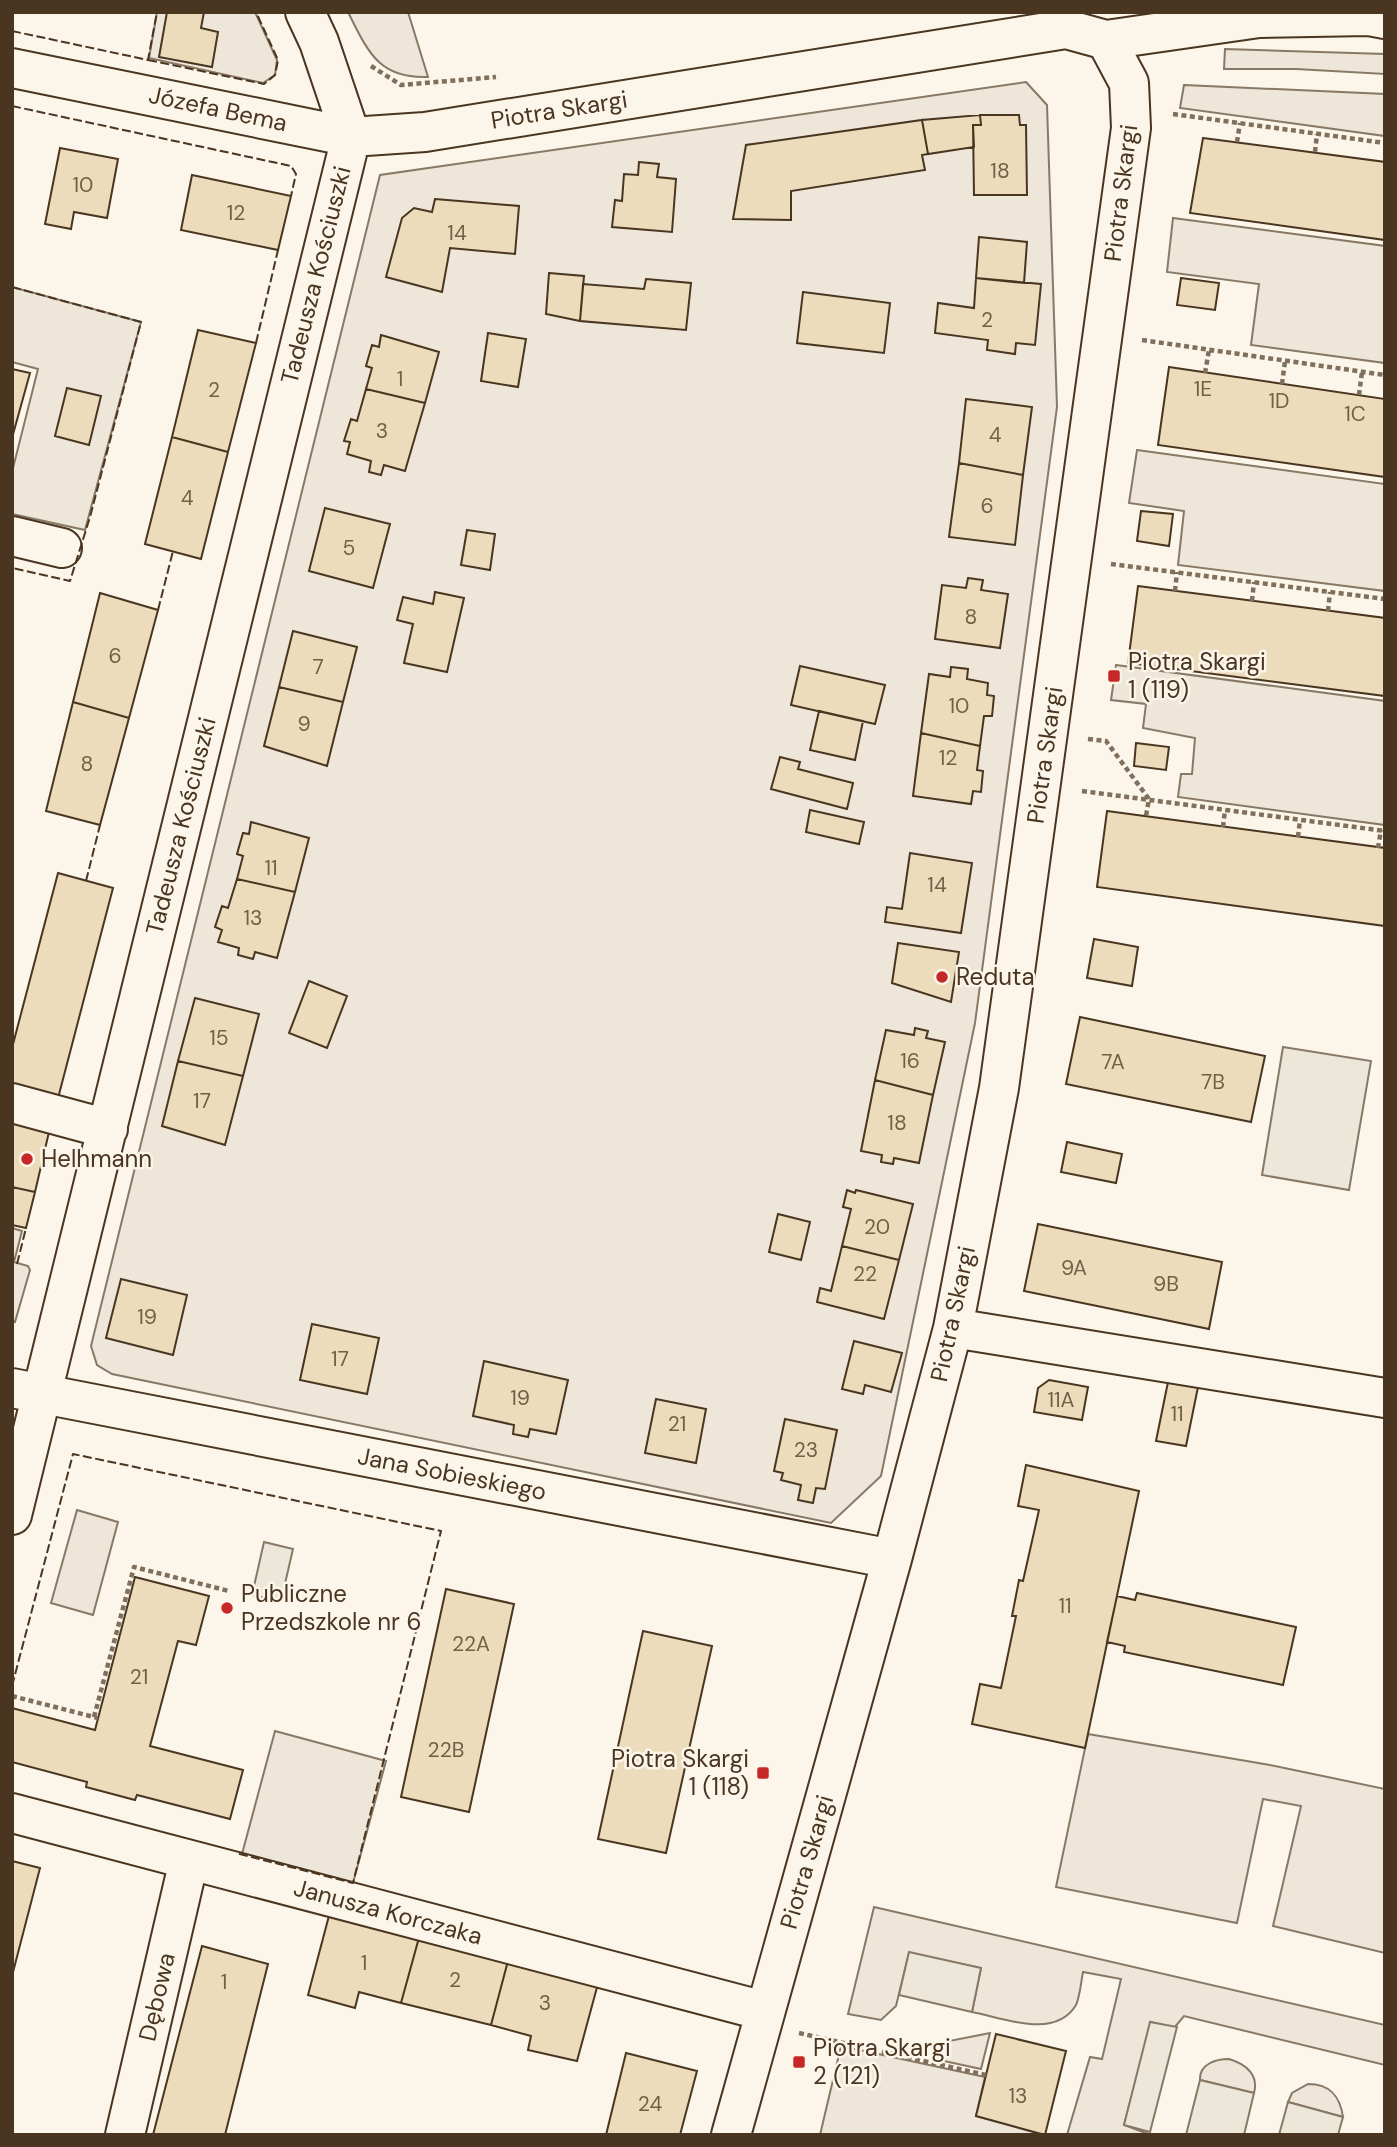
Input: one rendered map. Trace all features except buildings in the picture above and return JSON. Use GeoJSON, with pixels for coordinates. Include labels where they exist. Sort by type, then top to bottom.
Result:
{"type":"FeatureCollection","features":[{"type":"Feature","properties":{"kind":"street"},"geometry":{"type":"LineString","coordinates":[[305,12],[319,42],[351,137]]}},
{"type":"Feature","properties":{"kind":"street"},"geometry":{"type":"LineString","coordinates":[[1106,40],[1259,18],[1369,16],[1385,19]]}},
{"type":"Feature","properties":{"kind":"street","name":"Piotra Skargi"},"geometry":{"type":"LineString","coordinates":[[425,132],[1066,29],[1106,40],[1129,83],[1131,128],[999,1088],[953,1328],[892,1559],[731,2135]]}},
{"type":"Feature","properties":{"kind":"street","name":"Józefa Bema"},"geometry":{"type":"LineString","coordinates":[[12,68],[351,137],[425,132]]}},
{"type":"Feature","properties":{"kind":"street","name":"Tadeusza Kościuszki"},"geometry":{"type":"LineString","coordinates":[[12,1515],[28,1391],[108,1129],[351,137]]}},
{"type":"Feature","properties":{"kind":"street"},"geometry":{"type":"LineString","coordinates":[[12,537],[62,548]]}},
{"type":"Feature","properties":{"kind":"street"},"geometry":{"type":"LineString","coordinates":[[12,1103],[108,1129]]}},
{"type":"Feature","properties":{"kind":"street"},"geometry":{"type":"LineString","coordinates":[[953,1328],[1385,1398]]}},
{"type":"Feature","properties":{"kind":"street","name":"Jana Sobieskiego"},"geometry":{"type":"LineString","coordinates":[[28,1391],[892,1559]]}},
{"type":"Feature","properties":{"kind":"street","name":"Janusza Korczaka"},"geometry":{"type":"LineString","coordinates":[[12,1813],[764,2011]]}},
{"type":"Feature","properties":{"kind":"street","name":"Dębowa"},"geometry":{"type":"LineString","coordinates":[[125,2135],[189,1860]]}},
{"type":"Feature","properties":{"kind":"path"},"geometry":{"type":"LineString","coordinates":[[366,60],[386,78],[401,85],[508,76]]}},
{"type":"Feature","properties":{"kind":"path"},"geometry":{"type":"LineString","coordinates":[[1173,114],[1385,143]]}},
{"type":"Feature","properties":{"kind":"path"},"geometry":{"type":"LineString","coordinates":[[1237,142],[1240,123]]}},
{"type":"Feature","properties":{"kind":"path"},"geometry":{"type":"LineString","coordinates":[[1315,152],[1317,134]]}},
{"type":"Feature","properties":{"kind":"path"},"geometry":{"type":"LineString","coordinates":[[1142,340],[1385,375]]}},
{"type":"Feature","properties":{"kind":"path"},"geometry":{"type":"LineString","coordinates":[[1205,373],[1209,350]]}},
{"type":"Feature","properties":{"kind":"path"},"geometry":{"type":"LineString","coordinates":[[1282,384],[1285,360]]}},
{"type":"Feature","properties":{"kind":"path"},"geometry":{"type":"LineString","coordinates":[[1359,395],[1362,372]]}},
{"type":"Feature","properties":{"kind":"path"},"geometry":{"type":"LineString","coordinates":[[1111,564],[1385,599]]}},
{"type":"Feature","properties":{"kind":"path"},"geometry":{"type":"LineString","coordinates":[[1175,591],[1177,572]]}},
{"type":"Feature","properties":{"kind":"path"},"geometry":{"type":"LineString","coordinates":[[1252,601],[1254,582]]}},
{"type":"Feature","properties":{"kind":"path"},"geometry":{"type":"LineString","coordinates":[[1328,611],[1330,592]]}},
{"type":"Feature","properties":{"kind":"path"},"geometry":{"type":"LineString","coordinates":[[1087,739],[1106,740],[1149,800],[1146,816]]}},
{"type":"Feature","properties":{"kind":"path"},"geometry":{"type":"LineString","coordinates":[[1082,791],[1383,831],[1378,848]]}},
{"type":"Feature","properties":{"kind":"path"},"geometry":{"type":"LineString","coordinates":[[1223,827],[1225,810]]}},
{"type":"Feature","properties":{"kind":"path"},"geometry":{"type":"LineString","coordinates":[[1298,837],[1300,820]]}},
{"type":"Feature","properties":{"kind":"path"},"geometry":{"type":"LineString","coordinates":[[12,1696],[96,1717],[134,1567],[229,1591]]}},
{"type":"Feature","properties":{"kind":"path"},"geometry":{"type":"LineString","coordinates":[[797,2033],[986,2075]]}},
{"type":"Feature","properties":{"kind":"shaded area"},"geometry":{"type":"Polygon","coordinates":[[[157,12],[255,12],[277,60],[275,75],[263,83],[149,58],[157,12]]]}},
{"type":"Feature","properties":{"kind":"shaded area"},"geometry":{"type":"Polygon","coordinates":[[[348,12],[408,12],[428,77],[411,76],[386,68],[369,51],[348,12]]]}},
{"type":"Feature","properties":{"kind":"shaded area"},"geometry":{"type":"Polygon","coordinates":[[[1225,49],[1385,54],[1385,74],[1296,69],[1224,69],[1225,49]]]}},
{"type":"Feature","properties":{"kind":"shaded area"},"geometry":{"type":"Polygon","coordinates":[[[1026,82],[1047,105],[1057,407],[975,1023],[881,1476],[831,1523],[112,1374],[97,1365],[91,1346],[380,175],[1026,82]]]}},
{"type":"Feature","properties":{"kind":"shaded area"},"geometry":{"type":"Polygon","coordinates":[[[1184,85],[1385,94],[1385,136],[1180,108],[1184,85]]]}},
{"type":"Feature","properties":{"kind":"shaded area"},"geometry":{"type":"Polygon","coordinates":[[[1173,218],[1385,246],[1385,363],[1251,345],[1259,284],[1167,272],[1173,218]]]}},
{"type":"Feature","properties":{"kind":"shaded area"},"geometry":{"type":"Polygon","coordinates":[[[12,287],[141,322],[85,530],[12,514],[12,472],[38,369],[12,362],[12,287]]]}},
{"type":"Feature","properties":{"kind":"shaded area"},"geometry":{"type":"Polygon","coordinates":[[[1137,450],[1385,484],[1385,591],[1178,565],[1184,511],[1129,503],[1137,450]]]}},
{"type":"Feature","properties":{"kind":"shaded area"},"geometry":{"type":"Polygon","coordinates":[[[1116,665],[1385,701],[1385,825],[1178,797],[1181,774],[1192,774],[1195,738],[1143,728],[1146,704],[1111,700],[1116,665]]]}},
{"type":"Feature","properties":{"kind":"shaded area"},"geometry":{"type":"Polygon","coordinates":[[[1283,1047],[1371,1061],[1349,1190],[1262,1175],[1283,1047]]]}},
{"type":"Feature","properties":{"kind":"shaded area"},"geometry":{"type":"Polygon","coordinates":[[[12,1228],[22,1231],[14,1262],[28,1266],[30,1270],[15,1322],[12,1321],[12,1228]]]}},
{"type":"Feature","properties":{"kind":"shaded area"},"geometry":{"type":"Polygon","coordinates":[[[77,1510],[118,1522],[93,1615],[51,1603],[77,1510]]]}},
{"type":"Feature","properties":{"kind":"shaded area"},"geometry":{"type":"Polygon","coordinates":[[[264,1542],[293,1549],[281,1601],[252,1595],[264,1542]]]}},
{"type":"Feature","properties":{"kind":"shaded area"},"geometry":{"type":"Polygon","coordinates":[[[275,1731],[386,1761],[353,1883],[242,1854],[275,1731]]]}},
{"type":"Feature","properties":{"kind":"shaded area"},"geometry":{"type":"Polygon","coordinates":[[[1088,1734],[1270,1765],[1385,1789],[1385,1953],[1273,1926],[1301,1806],[1263,1799],[1237,1923],[1056,1887],[1088,1734]]]}},
{"type":"Feature","properties":{"kind":"shaded area"},"geometry":{"type":"Polygon","coordinates":[[[874,1907],[1385,2025],[1385,2065],[1184,2016],[1174,2028],[1151,2022],[1124,2125],[1151,2135],[1067,2135],[1090,2057],[1102,2059],[1121,1979],[1083,1972],[1076,2005],[1067,2016],[1055,2022],[1028,2024],[972,2012],[981,1968],[909,1953],[896,2006],[881,2020],[848,2014],[874,1907]]]}},
{"type":"Feature","properties":{"kind":"shaded area"},"geometry":{"type":"Polygon","coordinates":[[[909,1952],[981,1968],[972,2012],[899,1995],[909,1952]]]}},
{"type":"Feature","properties":{"kind":"shaded area"},"geometry":{"type":"Polygon","coordinates":[[[1150,2022],[1177,2027],[1150,2132],[1124,2125],[1150,2022]]]}},
{"type":"Feature","properties":{"kind":"shaded area"},"geometry":{"type":"Polygon","coordinates":[[[990,2033],[981,2069],[944,2061],[949,2041],[990,2033]]]}},
{"type":"Feature","properties":{"kind":"shaded area"},"geometry":{"type":"Polygon","coordinates":[[[841,2046],[985,2077],[976,2116],[1044,2135],[820,2135],[841,2046]]]}},
{"type":"Feature","properties":{"kind":"shaded area"},"geometry":{"type":"Polygon","coordinates":[[[1229,2059],[1250,2071],[1255,2081],[1254,2093],[1200,2080],[1205,2066],[1214,2061],[1229,2059]]]}},
{"type":"Feature","properties":{"kind":"shaded area"},"geometry":{"type":"Polygon","coordinates":[[[1200,2080],[1254,2093],[1244,2135],[1186,2135],[1200,2080]]]}},
{"type":"Feature","properties":{"kind":"shaded area"},"geometry":{"type":"Polygon","coordinates":[[[1308,2084],[1322,2086],[1333,2093],[1343,2117],[1288,2102],[1292,2093],[1308,2084]]]}},
{"type":"Feature","properties":{"kind":"shaded area"},"geometry":{"type":"Polygon","coordinates":[[[1288,2102],[1343,2117],[1338,2135],[1279,2135],[1288,2102]]]}},
{"type":"Feature","properties":{"kind":"fence"},"geometry":{"type":"LineString","coordinates":[[12,31],[148,60],[157,12]]}},
{"type":"Feature","properties":{"kind":"fence"},"geometry":{"type":"LineString","coordinates":[[148,60],[264,84],[275,75],[278,60],[256,12]]}},
{"type":"Feature","properties":{"kind":"fence"},"geometry":{"type":"LineString","coordinates":[[12,106],[291,166],[296,174],[291,196]]}},
{"type":"Feature","properties":{"kind":"fence"},"geometry":{"type":"LineString","coordinates":[[256,343],[278,250]]}},
{"type":"Feature","properties":{"kind":"fence"},"geometry":{"type":"LineString","coordinates":[[12,287],[141,322],[90,517],[70,581],[12,568]]}},
{"type":"Feature","properties":{"kind":"fence"},"geometry":{"type":"LineString","coordinates":[[158,610],[173,551]]}},
{"type":"Feature","properties":{"kind":"fence"},"geometry":{"type":"LineString","coordinates":[[86,881],[100,825]]}},
{"type":"Feature","properties":{"kind":"fence"},"geometry":{"type":"LineString","coordinates":[[17,1264],[26,1228]]}},
{"type":"Feature","properties":{"kind":"fence"},"geometry":{"type":"LineString","coordinates":[[12,1686],[73,1454],[441,1531],[353,1883],[236,1853]]}},
{"type":"Feature","properties":{"kind":"place","name":"Piotra Skargi 1 (119)"},"geometry":{"type":"Point","coordinates":[1114,676]}},
{"type":"Feature","properties":{"kind":"place","name":"Reduta"},"geometry":{"type":"Point","coordinates":[942,977]}},
{"type":"Feature","properties":{"kind":"place","name":"Helhmann"},"geometry":{"type":"Point","coordinates":[27,1159]}},
{"type":"Feature","properties":{"kind":"place","name":"Publiczne Przedszkole nr 6"},"geometry":{"type":"Point","coordinates":[227,1608]}},
{"type":"Feature","properties":{"kind":"place","name":"Piotra Skargi 1 (118)"},"geometry":{"type":"Point","coordinates":[763,1773]}},
{"type":"Feature","properties":{"kind":"place","name":"Piotra Skargi 2 (121)"},"geometry":{"type":"Point","coordinates":[799,2062]}}]}
